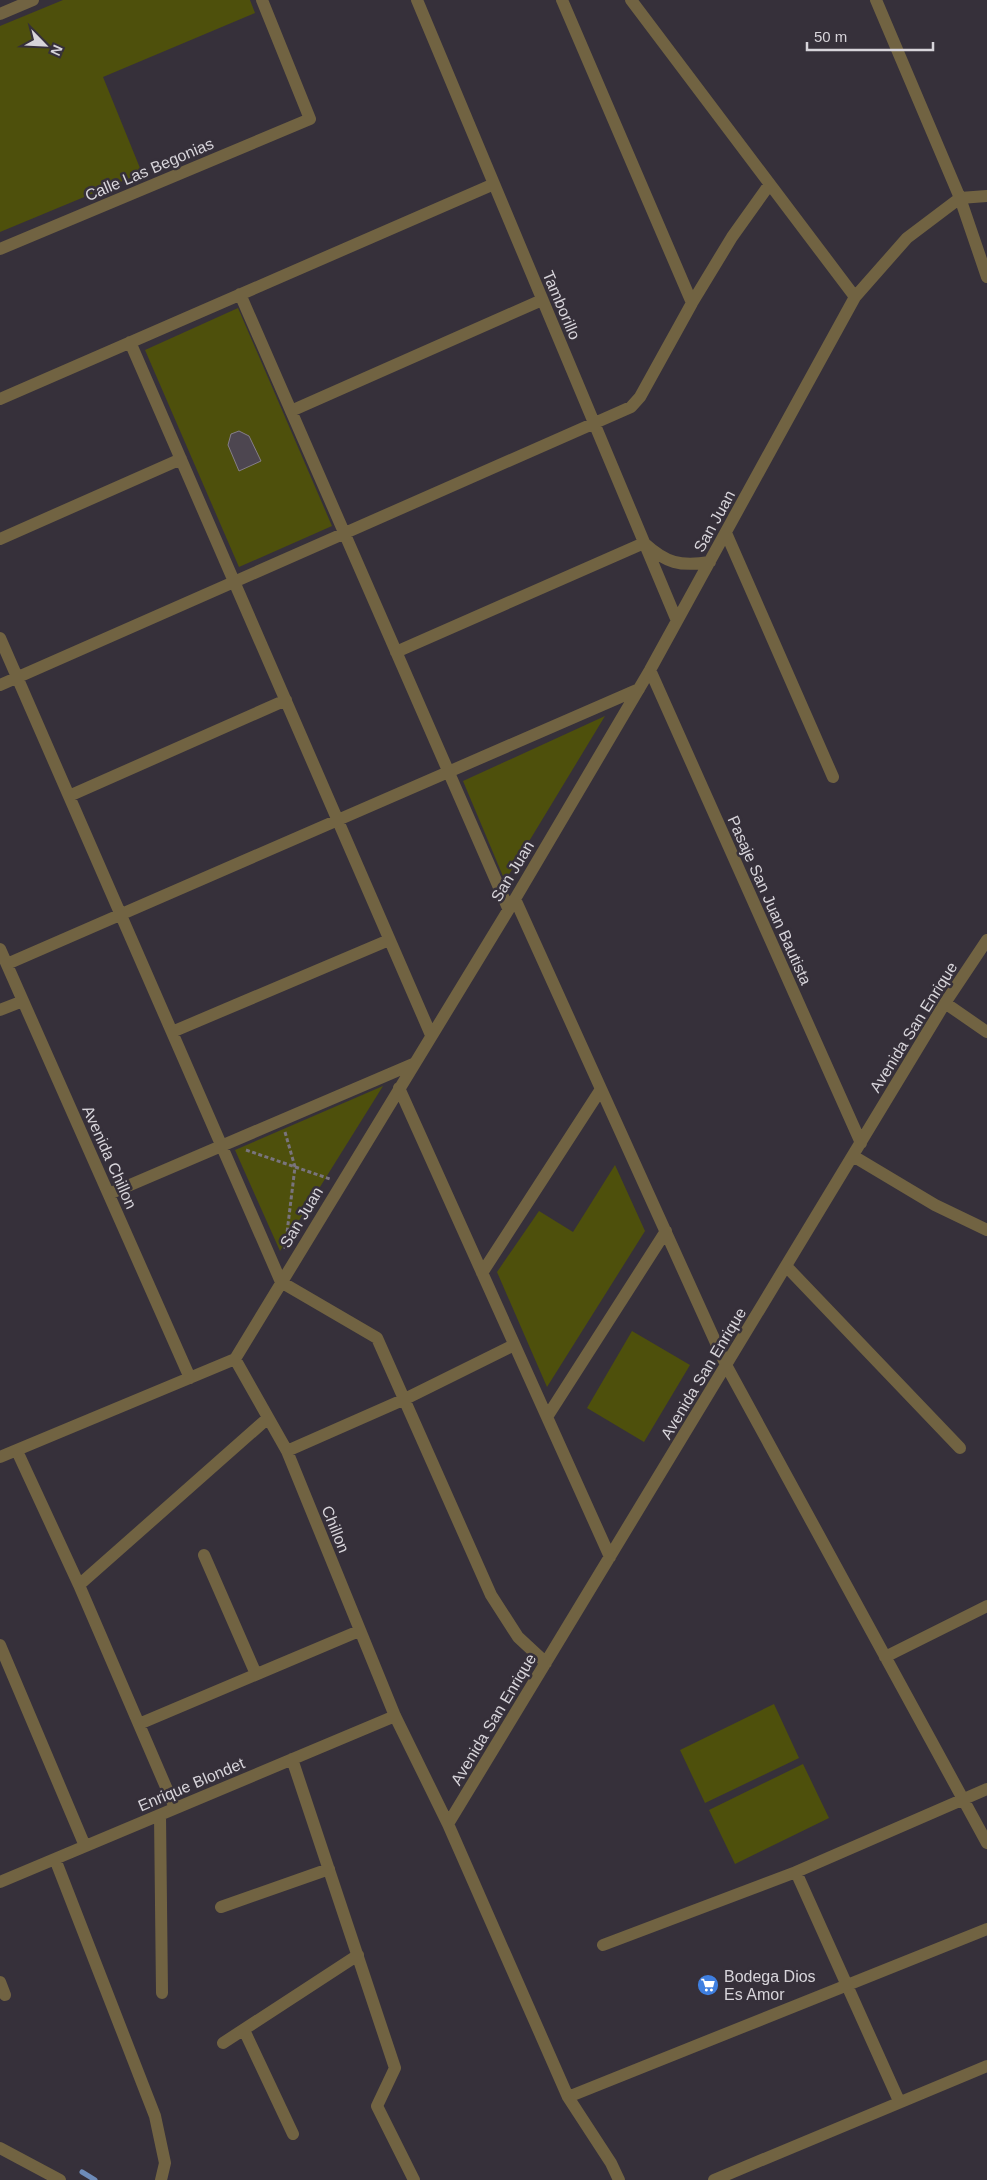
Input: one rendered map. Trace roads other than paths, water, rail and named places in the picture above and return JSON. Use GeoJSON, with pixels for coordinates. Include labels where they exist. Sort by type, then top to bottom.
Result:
{"type":"FeatureCollection","features":[{"type":"Feature","properties":{"kind":"street"},"geometry":{"type":"LineString","coordinates":[[0,14],[33,0]]}},
{"type":"Feature","properties":{"kind":"street","name":"Calle Las Begonias"},"geometry":{"type":"LineString","coordinates":[[0,250],[310,119],[262,0]]}},
{"type":"Feature","properties":{"kind":"street","name":"Tamborillo"},"geometry":{"type":"LineString","coordinates":[[417,0],[677,621]]}},
{"type":"Feature","properties":{"kind":"street"},"geometry":{"type":"LineString","coordinates":[[562,0],[692,303]]}},
{"type":"Feature","properties":{"kind":"street"},"geometry":{"type":"LineString","coordinates":[[631,0],[855,297]]}},
{"type":"Feature","properties":{"kind":"street"},"geometry":{"type":"LineString","coordinates":[[876,0],[960,198],[987,277]]}},
{"type":"Feature","properties":{"kind":"street"},"geometry":{"type":"LineString","coordinates":[[0,398],[494,184]]}},
{"type":"Feature","properties":{"kind":"street"},"geometry":{"type":"LineString","coordinates":[[0,684],[631,407],[640,397],[692,303],[732,238],[769,185]]}},
{"type":"Feature","properties":{"kind":"street"},"geometry":{"type":"LineString","coordinates":[[960,198],[987,196]]}},
{"type":"Feature","properties":{"kind":"street","name":"San Juan"},"geometry":{"type":"LineString","coordinates":[[235,1360],[430,1035],[512,903],[639,689],[855,297],[907,238],[960,198]]}},
{"type":"Feature","properties":{"kind":"street"},"geometry":{"type":"LineString","coordinates":[[240,294],[449,772],[601,1090],[726,1365],[987,1843]]}},
{"type":"Feature","properties":{"kind":"street"},"geometry":{"type":"LineString","coordinates":[[291,411],[542,300]]}},
{"type":"Feature","properties":{"kind":"street"},"geometry":{"type":"LineString","coordinates":[[130,342],[430,1035]]}},
{"type":"Feature","properties":{"kind":"street"},"geometry":{"type":"LineString","coordinates":[[0,539],[181,459]]}},
{"type":"Feature","properties":{"kind":"street"},"geometry":{"type":"LineString","coordinates":[[726,533],[833,777]]}},
{"type":"Feature","properties":{"kind":"street"},"geometry":{"type":"LineString","coordinates":[[396,652],[644,543],[659,556],[673,562],[691,565],[710,562]]}},
{"type":"Feature","properties":{"kind":"street"},"geometry":{"type":"LineString","coordinates":[[0,638],[281,1282],[372,1332],[377,1338],[491,1595],[518,1637],[546,1663]]}},
{"type":"Feature","properties":{"kind":"street","name":"Pasaje San Juan Bautista"},"geometry":{"type":"LineString","coordinates":[[650,670],[861,1143]]}},
{"type":"Feature","properties":{"kind":"street"},"geometry":{"type":"LineString","coordinates":[[7,964],[639,689]]}},
{"type":"Feature","properties":{"kind":"street"},"geometry":{"type":"LineString","coordinates":[[69,796],[286,700]]}},
{"type":"Feature","properties":{"kind":"street"},"geometry":{"type":"LineString","coordinates":[[172,1032],[390,940]]}},
{"type":"Feature","properties":{"kind":"street","name":"Avenida San Enrique"},"geometry":{"type":"LineString","coordinates":[[448,1824],[945,1003],[987,940]]}},
{"type":"Feature","properties":{"kind":"street","name":"Avenida Chillon"},"geometry":{"type":"LineString","coordinates":[[0,949],[190,1378]]}},
{"type":"Feature","properties":{"kind":"street"},"geometry":{"type":"LineString","coordinates":[[0,1010],[23,1001]]}},
{"type":"Feature","properties":{"kind":"street"},"geometry":{"type":"LineString","coordinates":[[945,1003],[987,1032]]}},
{"type":"Feature","properties":{"kind":"street"},"geometry":{"type":"LineString","coordinates":[[108,1194],[413,1064]]}},
{"type":"Feature","properties":{"kind":"street"},"geometry":{"type":"LineString","coordinates":[[399,1088],[610,1557]]}},
{"type":"Feature","properties":{"kind":"street"},"geometry":{"type":"LineString","coordinates":[[482,1273],[601,1090]]}},
{"type":"Feature","properties":{"kind":"street"},"geometry":{"type":"LineString","coordinates":[[853,1156],[936,1205],[987,1230]]}},
{"type":"Feature","properties":{"kind":"street"},"geometry":{"type":"LineString","coordinates":[[547,1417],[666,1231]]}},
{"type":"Feature","properties":{"kind":"street"},"geometry":{"type":"LineString","coordinates":[[786,1266],[960,1448]]}},
{"type":"Feature","properties":{"kind":"street"},"geometry":{"type":"LineString","coordinates":[[287,1451],[405,1399],[514,1345]]}},
{"type":"Feature","properties":{"kind":"street"},"geometry":{"type":"LineString","coordinates":[[0,1457],[235,1360]]}},
{"type":"Feature","properties":{"kind":"street","name":"Chillon"},"geometry":{"type":"LineString","coordinates":[[235,1360],[287,1451],[395,1716],[448,1824],[568,2097],[611,2163],[619,2180]]}},
{"type":"Feature","properties":{"kind":"street"},"geometry":{"type":"LineString","coordinates":[[79,1584],[268,1418]]}},
{"type":"Feature","properties":{"kind":"street"},"geometry":{"type":"LineString","coordinates":[[17,1451],[79,1584],[176,1808]]}},
{"type":"Feature","properties":{"kind":"street"},"geometry":{"type":"LineString","coordinates":[[204,1555],[256,1674]]}},
{"type":"Feature","properties":{"kind":"street"},"geometry":{"type":"LineString","coordinates":[[885,1657],[987,1606]]}},
{"type":"Feature","properties":{"kind":"street"},"geometry":{"type":"LineString","coordinates":[[139,1724],[359,1631]]}},
{"type":"Feature","properties":{"kind":"street"},"geometry":{"type":"LineString","coordinates":[[0,1645],[85,1846]]}},
{"type":"Feature","properties":{"kind":"street","name":"Enrique Blondet"},"geometry":{"type":"LineString","coordinates":[[0,1882],[395,1716]]}},
{"type":"Feature","properties":{"kind":"street"},"geometry":{"type":"LineString","coordinates":[[292,1760],[395,2068],[378,2106],[414,2180]]}},
{"type":"Feature","properties":{"kind":"street"},"geometry":{"type":"LineString","coordinates":[[602,1945],[796,1872],[964,1801],[987,1789]]}},
{"type":"Feature","properties":{"kind":"street"},"geometry":{"type":"LineString","coordinates":[[160,1815],[162,1993]]}},
{"type":"Feature","properties":{"kind":"street"},"geometry":{"type":"LineString","coordinates":[[55,1859],[155,2116],[165,2163],[161,2180]]}},
{"type":"Feature","properties":{"kind":"street"},"geometry":{"type":"LineString","coordinates":[[220,1906],[329,1869]]}},
{"type":"Feature","properties":{"kind":"street"},"geometry":{"type":"LineString","coordinates":[[796,1872],[899,2101]]}},
{"type":"Feature","properties":{"kind":"street"},"geometry":{"type":"LineString","coordinates":[[568,2097],[987,1929]]}},
{"type":"Feature","properties":{"kind":"street"},"geometry":{"type":"LineString","coordinates":[[224,2043],[358,1955]]}},
{"type":"Feature","properties":{"kind":"street"},"geometry":{"type":"LineString","coordinates":[[0,1982],[5,1995]]}},
{"type":"Feature","properties":{"kind":"street"},"geometry":{"type":"LineString","coordinates":[[244,2030],[293,2134]]}},
{"type":"Feature","properties":{"kind":"street"},"geometry":{"type":"LineString","coordinates":[[714,2180],[899,2101],[987,2066]]}},
{"type":"Feature","properties":{"kind":"street"},"geometry":{"type":"LineString","coordinates":[[0,2148],[60,2180]]}},
{"type":"Feature","properties":{"kind":"waterway"},"geometry":{"type":"LineString","coordinates":[[82,2172],[95,2180]]}},
{"type":"Feature","properties":{"kind":"place","name":"Bodega Dios Es Amor"},"geometry":{"type":"Point","coordinates":[708,1985]}}]}
